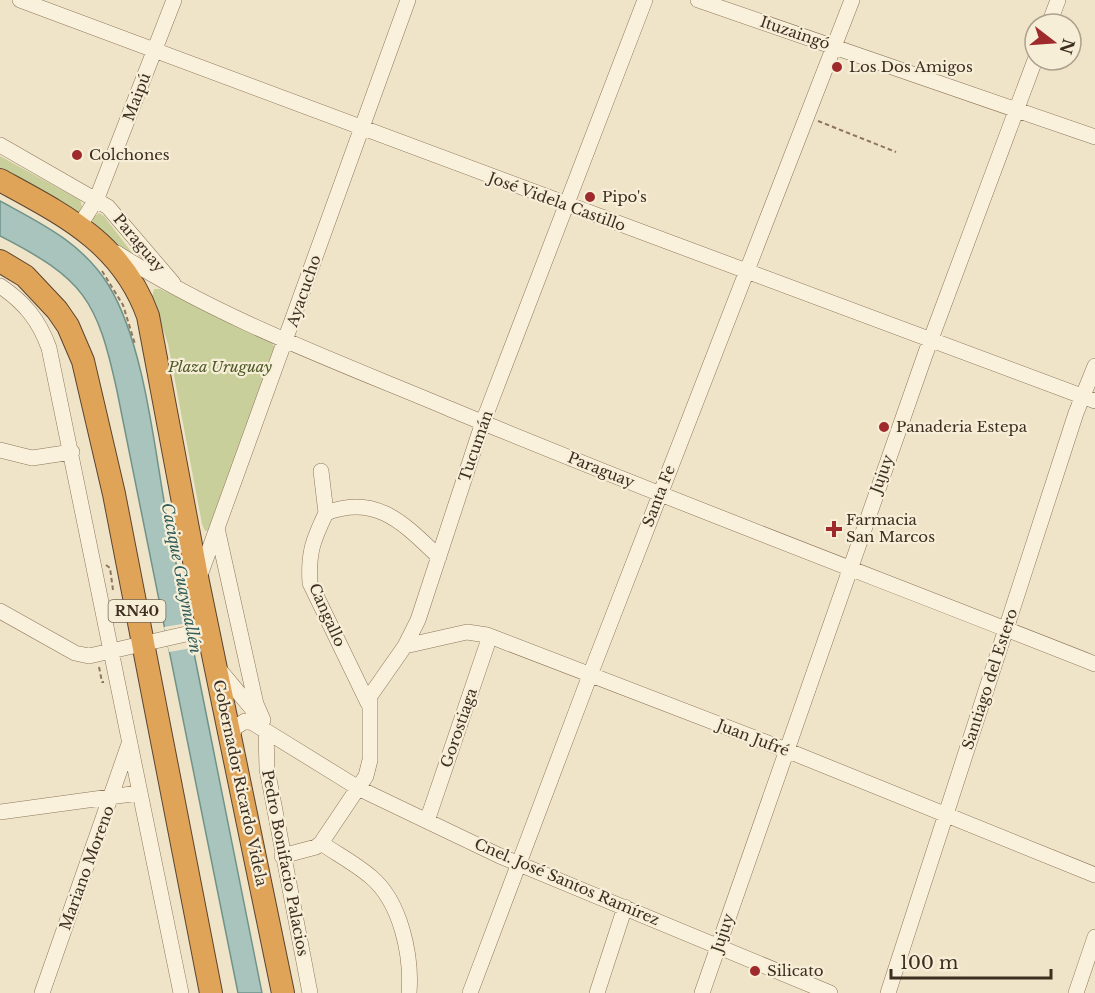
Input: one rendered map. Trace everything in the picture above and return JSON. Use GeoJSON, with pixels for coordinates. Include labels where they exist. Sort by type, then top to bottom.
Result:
{"type":"FeatureCollection","features":[{"type":"Feature","properties":{"kind":"highway","name":"Gobernador Ricardo Videla"},"geometry":{"type":"LineString","coordinates":[[0,180],[88,232],[123,269],[141,296],[148,316],[198,582],[199,631],[216,665],[283,993]]}},
{"type":"Feature","properties":{"kind":"highway","name":"RN40"},"geometry":{"type":"LineString","coordinates":[[0,261],[25,276],[57,310],[68,326],[83,361],[114,494],[211,993]]}},
{"type":"Feature","properties":{"kind":"street","name":"José Videla Castillo"},"geometry":{"type":"LineString","coordinates":[[20,0],[360,129],[1088,399]]}},
{"type":"Feature","properties":{"kind":"street","name":"Maipú"},"geometry":{"type":"LineString","coordinates":[[88,232],[97,198],[174,0]]}},
{"type":"Feature","properties":{"kind":"street","name":"Ayacucho"},"geometry":{"type":"LineString","coordinates":[[198,582],[287,341],[360,129],[408,0]]}},
{"type":"Feature","properties":{"kind":"street","name":"Tucumán"},"geometry":{"type":"LineString","coordinates":[[368,703],[375,687],[405,646],[418,620],[483,423],[645,0]]}},
{"type":"Feature","properties":{"kind":"street","name":"Ituzaingó"},"geometry":{"type":"LineString","coordinates":[[698,0],[1095,137]]}},
{"type":"Feature","properties":{"kind":"street","name":"Santa Fe"},"geometry":{"type":"LineString","coordinates":[[470,993],[590,675],[852,0]]}},
{"type":"Feature","properties":{"kind":"street","name":"Jujuy"},"geometry":{"type":"LineString","coordinates":[[702,993],[849,567],[930,340],[1030,72]]}},
{"type":"Feature","properties":{"kind":"street"},"geometry":{"type":"LineString","coordinates":[[0,145],[97,198]]}},
{"type":"Feature","properties":{"kind":"street","name":"Paraguay"},"geometry":{"type":"LineString","coordinates":[[97,198],[118,218],[179,289]]}},
{"type":"Feature","properties":{"kind":"street","name":"Paraguay"},"geometry":{"type":"LineString","coordinates":[[88,232],[179,289],[287,341],[660,494],[1095,664]]}},
{"type":"Feature","properties":{"kind":"street"},"geometry":{"type":"LineString","coordinates":[[0,286],[22,302],[44,333],[72,453],[180,993]]}},
{"type":"Feature","properties":{"kind":"street","name":"Santiago del Estero"},"geometry":{"type":"LineString","coordinates":[[888,993],[1006,629],[1088,399],[1095,366]]}},
{"type":"Feature","properties":{"kind":"street"},"geometry":{"type":"LineString","coordinates":[[0,450],[32,458],[72,453]]}},
{"type":"Feature","properties":{"kind":"street"},"geometry":{"type":"LineString","coordinates":[[321,471],[326,513],[345,506],[384,512],[403,524],[439,557]]}},
{"type":"Feature","properties":{"kind":"street","name":"Cangallo"},"geometry":{"type":"LineString","coordinates":[[326,513],[311,544],[310,583],[368,703]]}},
{"type":"Feature","properties":{"kind":"street","name":"Pedro Bonifacio Palacios"},"geometry":{"type":"LineString","coordinates":[[218,528],[256,704],[265,726],[267,769],[310,993]]}},
{"type":"Feature","properties":{"kind":"street"},"geometry":{"type":"LineString","coordinates":[[0,610],[75,652],[89,656],[199,631]]}},
{"type":"Feature","properties":{"kind":"street","name":"Juan Jufré"},"geometry":{"type":"LineString","coordinates":[[405,646],[467,633],[490,636],[786,750],[1095,875]]}},
{"type":"Feature","properties":{"kind":"street","name":"Gorostiaga"},"geometry":{"type":"LineString","coordinates":[[427,821],[490,636]]}},
{"type":"Feature","properties":{"kind":"street","name":"Cnel. José Santos Ramírez"},"geometry":{"type":"LineString","coordinates":[[216,665],[265,726],[360,789],[519,864],[830,993]]}},
{"type":"Feature","properties":{"kind":"street"},"geometry":{"type":"LineString","coordinates":[[282,856],[316,847],[321,843],[360,789],[370,760],[368,703]]}},
{"type":"Feature","properties":{"kind":"street","name":"Cnel. José Santos Ramírez"},"geometry":{"type":"LineString","coordinates":[[230,737],[236,727],[245,722],[265,726]]}},
{"type":"Feature","properties":{"kind":"street","name":"Mariano Moreno"},"geometry":{"type":"LineString","coordinates":[[42,993],[130,743]]}},
{"type":"Feature","properties":{"kind":"street"},"geometry":{"type":"LineString","coordinates":[[0,812],[139,793]]}},
{"type":"Feature","properties":{"kind":"street"},"geometry":{"type":"LineString","coordinates":[[321,843],[372,878],[393,907],[408,949],[411,968],[409,993]]}},
{"type":"Feature","properties":{"kind":"street"},"geometry":{"type":"LineString","coordinates":[[597,993],[625,907]]}},
{"type":"Feature","properties":{"kind":"street"},"geometry":{"type":"LineString","coordinates":[[1076,993],[1095,937]]}},
{"type":"Feature","properties":{"kind":"path"},"geometry":{"type":"LineString","coordinates":[[807,116],[896,152]]}},
{"type":"Feature","properties":{"kind":"path"},"geometry":{"type":"LineString","coordinates":[[96,264],[123,305],[136,349]]}},
{"type":"Feature","properties":{"kind":"green space"},"geometry":{"type":"Polygon","coordinates":[[[0,156],[80,200],[82,206],[79,213],[0,174],[0,156]]]}},
{"type":"Feature","properties":{"kind":"green space"},"geometry":{"type":"Polygon","coordinates":[[[99,213],[104,216],[133,254],[95,230],[92,218],[99,213]]]}},
{"type":"Feature","properties":{"kind":"green space","name":"Plaza Uruguay"},"geometry":{"type":"Polygon","coordinates":[[[154,289],[160,289],[270,340],[275,348],[211,530],[205,531],[202,524],[168,344],[152,297],[154,289]]]}},
{"type":"Feature","properties":{"kind":"water"},"geometry":{"type":"Polygon","coordinates":[[[0,201],[60,236],[87,258],[109,286],[131,338],[147,398],[167,518],[262,993],[238,993],[117,391],[102,334],[82,295],[69,280],[51,265],[0,236],[0,201]]]}},
{"type":"Feature","properties":{"kind":"pier"},"geometry":{"type":"Polygon","coordinates":[[[188,623],[192,648],[169,652],[164,627],[188,623]]]}},
{"type":"Feature","properties":{"kind":"place","name":"Los Dos Amigos"},"geometry":{"type":"Point","coordinates":[837,67]}},
{"type":"Feature","properties":{"kind":"place","name":"Colchones"},"geometry":{"type":"Point","coordinates":[77,155]}},
{"type":"Feature","properties":{"kind":"place","name":"Pipo's"},"geometry":{"type":"Point","coordinates":[590,197]}},
{"type":"Feature","properties":{"kind":"place","name":"Panaderia Estepa"},"geometry":{"type":"Point","coordinates":[884,427]}},
{"type":"Feature","properties":{"kind":"place","name":"Farmacia San Marcos"},"geometry":{"type":"Point","coordinates":[834,529]}},
{"type":"Feature","properties":{"kind":"place","name":"Silicato"},"geometry":{"type":"Point","coordinates":[755,971]}},
{"type":"Feature","properties":{"kind":"water label","name":"Cacique Guaymallén"},"geometry":{"type":"Point","coordinates":[182,578]}}]}
